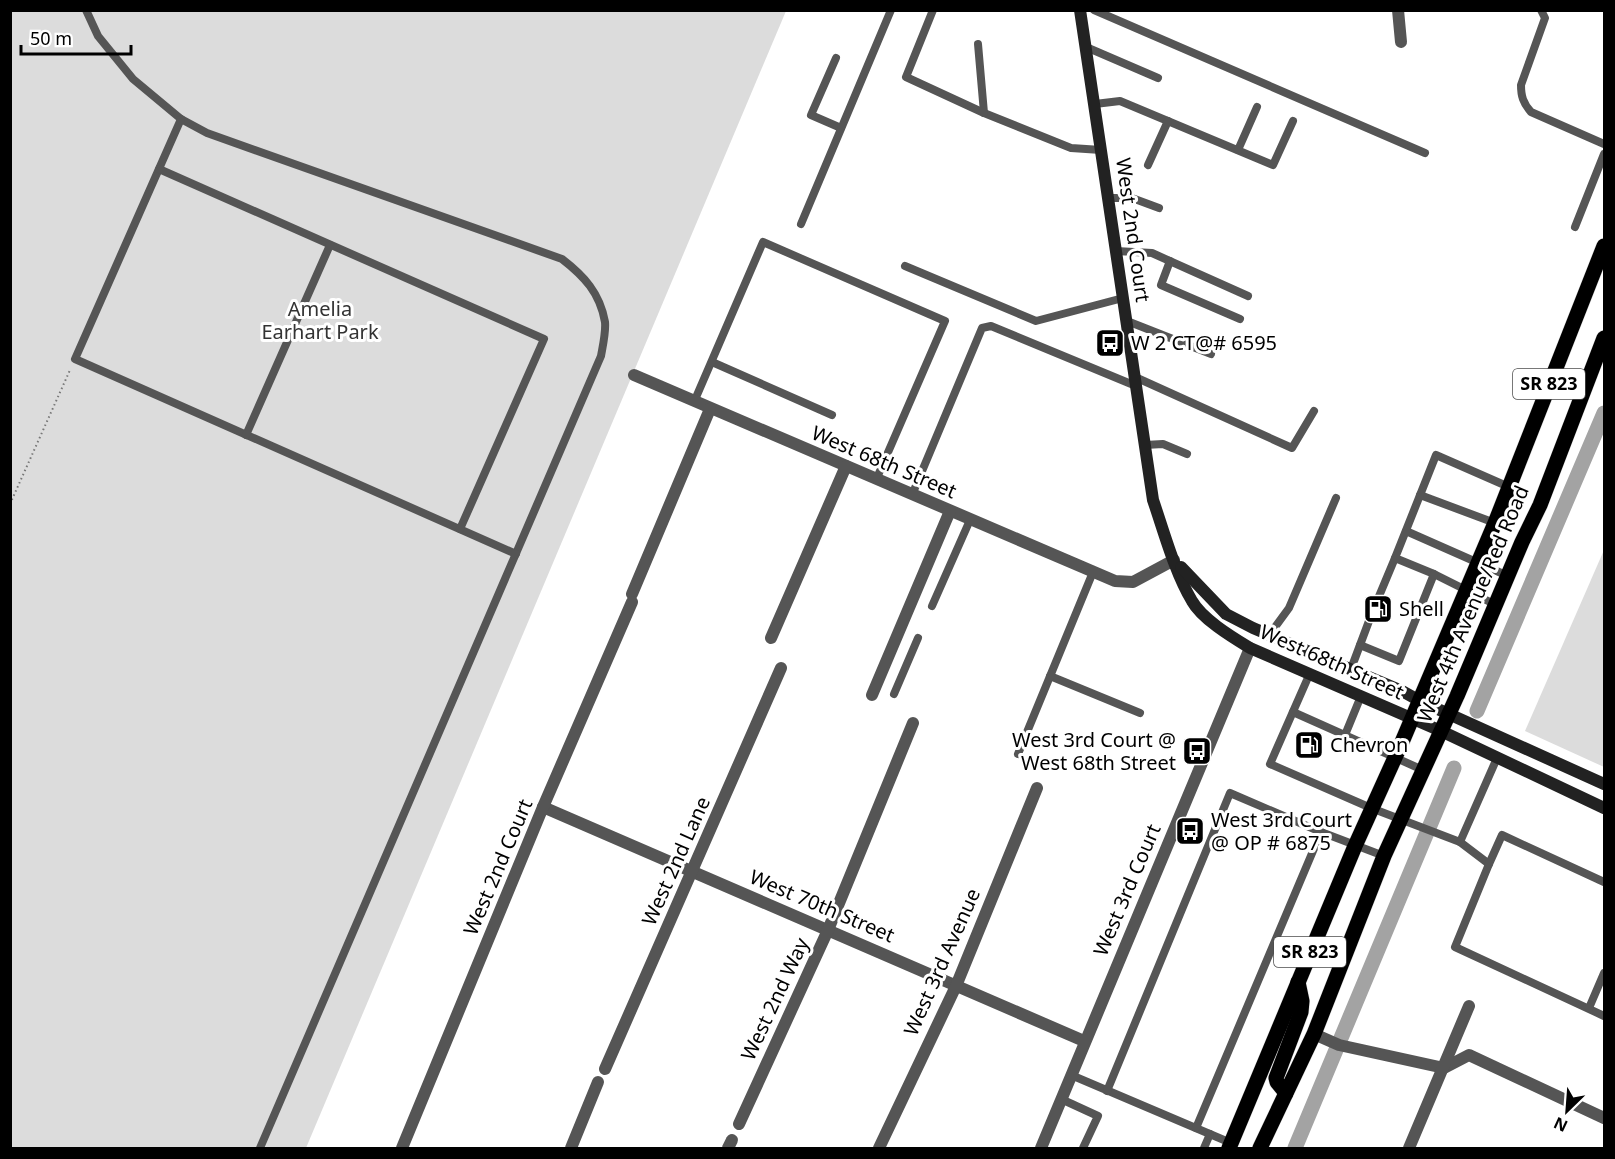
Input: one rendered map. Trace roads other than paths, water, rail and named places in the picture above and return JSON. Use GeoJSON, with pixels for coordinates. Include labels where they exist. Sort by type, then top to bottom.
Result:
{"type":"FeatureCollection","features":[{"type":"Feature","properties":{"kind":"main road","name":"West 2nd Court"},"geometry":{"type":"LineString","coordinates":[[1080,10],[1153,500],[1174,560]]}},
{"type":"Feature","properties":{"kind":"main road","name":"West 4th Avenue/Red Road"},"geometry":{"type":"LineString","coordinates":[[1230,1146],[1371,808],[1420,701],[1496,523],[1566,340],[1605,246]]}},
{"type":"Feature","properties":{"kind":"main road","name":"West 4th Avenue/Red Road"},"geometry":{"type":"LineString","coordinates":[[1260,1149],[1314,1034],[1384,856],[1540,505],[1605,338]]}},
{"type":"Feature","properties":{"kind":"main road","name":"West 68th Street"},"geometry":{"type":"LineString","coordinates":[[1174,560],[1226,614],[1605,784]]}},
{"type":"Feature","properties":{"kind":"main road","name":"West 68th Street"},"geometry":{"type":"LineString","coordinates":[[1174,560],[1192,603],[1224,632],[1250,648],[1441,731],[1605,808]]}},
{"type":"Feature","properties":{"kind":"main road"},"geometry":{"type":"LineString","coordinates":[[1286,1093],[1276,1078],[1301,1012],[1302,1001],[1298,982]]}},
{"type":"Feature","properties":{"kind":"street"},"geometry":{"type":"LineString","coordinates":[[1398,10],[1401,42]]}},
{"type":"Feature","properties":{"kind":"street","name":"West 68th Street"},"geometry":{"type":"LineString","coordinates":[[633,375],[1115,581],[1133,582],[1174,560]]}},
{"type":"Feature","properties":{"kind":"street","name":"West 2nd Court"},"geometry":{"type":"LineString","coordinates":[[402,1149],[710,409]]}},
{"type":"Feature","properties":{"kind":"street"},"geometry":{"type":"LineString","coordinates":[[771,638],[846,466]]}},
{"type":"Feature","properties":{"kind":"street"},"geometry":{"type":"LineString","coordinates":[[872,695],[950,511]]}},
{"type":"Feature","properties":{"kind":"street","name":"West 3rd Court"},"geometry":{"type":"LineString","coordinates":[[1041,1149],[1084,1041],[1250,648]]}},
{"type":"Feature","properties":{"kind":"street","name":"West 2nd Lane"},"geometry":{"type":"LineString","coordinates":[[605,1069],[781,668]]}},
{"type":"Feature","properties":{"kind":"street","name":"West 2nd Way"},"geometry":{"type":"LineString","coordinates":[[739,1124],[828,930],[913,723]]}},
{"type":"Feature","properties":{"kind":"street","name":"West 3rd Avenue"},"geometry":{"type":"LineString","coordinates":[[879,1149],[956,986],[1037,788]]}},
{"type":"Feature","properties":{"kind":"street","name":"West 70th Street"},"geometry":{"type":"LineString","coordinates":[[543,807],[1084,1041]]}},
{"type":"Feature","properties":{"kind":"street"},"geometry":{"type":"LineString","coordinates":[[1409,1149],[1469,1006]]}},
{"type":"Feature","properties":{"kind":"street"},"geometry":{"type":"LineString","coordinates":[[1314,1034],[1339,1045],[1444,1068],[1469,1055],[1605,1118]]}},
{"type":"Feature","properties":{"kind":"street"},"geometry":{"type":"LineString","coordinates":[[571,1149],[598,1082]]}},
{"type":"Feature","properties":{"kind":"lane"},"geometry":{"type":"LineString","coordinates":[[86,10],[98,36],[133,79],[181,119],[207,133],[562,259],[582,274],[597,296],[605,324],[601,356],[260,1149]]}},
{"type":"Feature","properties":{"kind":"lane"},"geometry":{"type":"LineString","coordinates":[[801,224],[891,10]]}},
{"type":"Feature","properties":{"kind":"lane"},"geometry":{"type":"LineString","coordinates":[[933,10],[906,76],[984,113],[1071,148],[1101,150]]}},
{"type":"Feature","properties":{"kind":"lane"},"geometry":{"type":"LineString","coordinates":[[1094,10],[1425,153]]}},
{"type":"Feature","properties":{"kind":"lane"},"geometry":{"type":"LineString","coordinates":[[1545,13],[1521,85],[1521,95],[1525,105],[1531,112],[1605,144]]}},
{"type":"Feature","properties":{"kind":"lane"},"geometry":{"type":"LineString","coordinates":[[978,45],[984,113]]}},
{"type":"Feature","properties":{"kind":"lane"},"geometry":{"type":"LineString","coordinates":[[1086,47],[1158,78]]}},
{"type":"Feature","properties":{"kind":"lane"},"geometry":{"type":"LineString","coordinates":[[836,58],[811,115],[841,128]]}},
{"type":"Feature","properties":{"kind":"lane"},"geometry":{"type":"LineString","coordinates":[[1095,104],[1120,101],[1274,165],[1293,121]]}},
{"type":"Feature","properties":{"kind":"lane"},"geometry":{"type":"LineString","coordinates":[[1238,150],[1257,107]]}},
{"type":"Feature","properties":{"kind":"lane"},"geometry":{"type":"LineString","coordinates":[[181,119],[75,359],[516,554]]}},
{"type":"Feature","properties":{"kind":"lane"},"geometry":{"type":"LineString","coordinates":[[1148,165],[1168,121]]}},
{"type":"Feature","properties":{"kind":"lane"},"geometry":{"type":"LineString","coordinates":[[1575,227],[1605,154]]}},
{"type":"Feature","properties":{"kind":"lane"},"geometry":{"type":"LineString","coordinates":[[159,169],[544,339],[460,529]]}},
{"type":"Feature","properties":{"kind":"lane"},"geometry":{"type":"LineString","coordinates":[[1108,198],[1132,198],[1159,208]]}},
{"type":"Feature","properties":{"kind":"lane"},"geometry":{"type":"LineString","coordinates":[[694,402],[763,242],[945,321],[876,480]]}},
{"type":"Feature","properties":{"kind":"lane"},"geometry":{"type":"LineString","coordinates":[[246,435],[330,245]]}},
{"type":"Feature","properties":{"kind":"lane"},"geometry":{"type":"LineString","coordinates":[[1116,251],[1152,253],[1248,296]]}},
{"type":"Feature","properties":{"kind":"lane"},"geometry":{"type":"LineString","coordinates":[[1170,261],[1161,285],[1240,320]]}},
{"type":"Feature","properties":{"kind":"lane"},"geometry":{"type":"LineString","coordinates":[[905,266],[1036,321],[1123,298]]}},
{"type":"Feature","properties":{"kind":"lane"},"geometry":{"type":"LineString","coordinates":[[1126,321],[1211,354]]}},
{"type":"Feature","properties":{"kind":"lane"},"geometry":{"type":"LineString","coordinates":[[912,495],[980,331],[986,327],[991,326],[1135,381],[1292,448],[1314,411]]}},
{"type":"Feature","properties":{"kind":"lane"},"geometry":{"type":"LineString","coordinates":[[712,362],[832,415]]}},
{"type":"Feature","properties":{"kind":"lane"},"geometry":{"type":"LineString","coordinates":[[1144,445],[1162,444],[1187,454]]}},
{"type":"Feature","properties":{"kind":"lane"},"geometry":{"type":"LineString","coordinates":[[1377,602],[1436,455],[1509,488]]}},
{"type":"Feature","properties":{"kind":"lane"},"geometry":{"type":"LineString","coordinates":[[1420,495],[1496,523]]}},
{"type":"Feature","properties":{"kind":"lane"},"geometry":{"type":"LineString","coordinates":[[1270,634],[1289,608],[1336,498]]}},
{"type":"Feature","properties":{"kind":"lane"},"geometry":{"type":"LineString","coordinates":[[932,606],[970,520]]}},
{"type":"Feature","properties":{"kind":"lane"},"geometry":{"type":"LineString","coordinates":[[1406,531],[1508,576]]}},
{"type":"Feature","properties":{"kind":"lane"},"geometry":{"type":"LineString","coordinates":[[1395,558],[1434,574],[1496,605]]}},
{"type":"Feature","properties":{"kind":"lane"},"geometry":{"type":"LineString","coordinates":[[1018,754],[1093,572]]}},
{"type":"Feature","properties":{"kind":"lane"},"geometry":{"type":"LineString","coordinates":[[1360,645],[1399,661],[1434,574]]}},
{"type":"Feature","properties":{"kind":"lane"},"geometry":{"type":"LineString","coordinates":[[1351,669],[1369,621]]}},
{"type":"Feature","properties":{"kind":"lane"},"geometry":{"type":"LineString","coordinates":[[894,694],[918,638]]}},
{"type":"Feature","properties":{"kind":"lane"},"geometry":{"type":"LineString","coordinates":[[1310,673],[1270,764],[1371,808],[1460,842],[1489,864]]}},
{"type":"Feature","properties":{"kind":"lane"},"geometry":{"type":"LineString","coordinates":[[1050,676],[1140,713]]}},
{"type":"Feature","properties":{"kind":"lane"},"geometry":{"type":"LineString","coordinates":[[1346,735],[1361,696]]}},
{"type":"Feature","properties":{"kind":"lane"},"geometry":{"type":"LineString","coordinates":[[1293,712],[1423,770]]}},
{"type":"Feature","properties":{"kind":"lane"},"geometry":{"type":"LineString","coordinates":[[1460,842],[1497,758]]}},
{"type":"Feature","properties":{"kind":"lane"},"geometry":{"type":"LineString","coordinates":[[1107,1091],[1230,793],[1384,856]]}},
{"type":"Feature","properties":{"kind":"lane"},"geometry":{"type":"LineString","coordinates":[[1196,1128],[1321,832]]}},
{"type":"Feature","properties":{"kind":"lane"},"geometry":{"type":"LineString","coordinates":[[1605,882],[1502,835],[1455,947],[1605,1016]]}},
{"type":"Feature","properties":{"kind":"lane"},"geometry":{"type":"LineString","coordinates":[[1589,1008],[1605,974]]}},
{"type":"Feature","properties":{"kind":"lane"},"geometry":{"type":"LineString","coordinates":[[1071,1075],[1210,1134],[1230,1146]]}},
{"type":"Feature","properties":{"kind":"lane"},"geometry":{"type":"LineString","coordinates":[[1061,1100],[1098,1116],[1083,1149]]}},
{"type":"Feature","properties":{"kind":"lane"},"geometry":{"type":"LineString","coordinates":[[1204,1149],[1210,1134]]}},
{"type":"Feature","properties":{"kind":"waterway"},"geometry":{"type":"LineString","coordinates":[[1477,711],[1604,413]]}},
{"type":"Feature","properties":{"kind":"waterway"},"geometry":{"type":"LineString","coordinates":[[1295,1148],[1454,768]]}},
{"type":"Feature","properties":{"kind":"place","name":"W 2 CT@# 6595"},"geometry":{"type":"Point","coordinates":[1110,343]}},
{"type":"Feature","properties":{"kind":"place","name":"Shell"},"geometry":{"type":"Point","coordinates":[1378,609]}},
{"type":"Feature","properties":{"kind":"place","name":"Chevron"},"geometry":{"type":"Point","coordinates":[1309,745]}},
{"type":"Feature","properties":{"kind":"place","name":"West 3rd Court @ West 68th Street"},"geometry":{"type":"Point","coordinates":[1197,751]}},
{"type":"Feature","properties":{"kind":"place","name":"West 3rd Court @ OP # 6875"},"geometry":{"type":"Point","coordinates":[1190,831]}},
{"type":"Feature","properties":{"kind":"park label","name":"Amelia Earhart Park"},"geometry":{"type":"Point","coordinates":[320,320]}}]}
